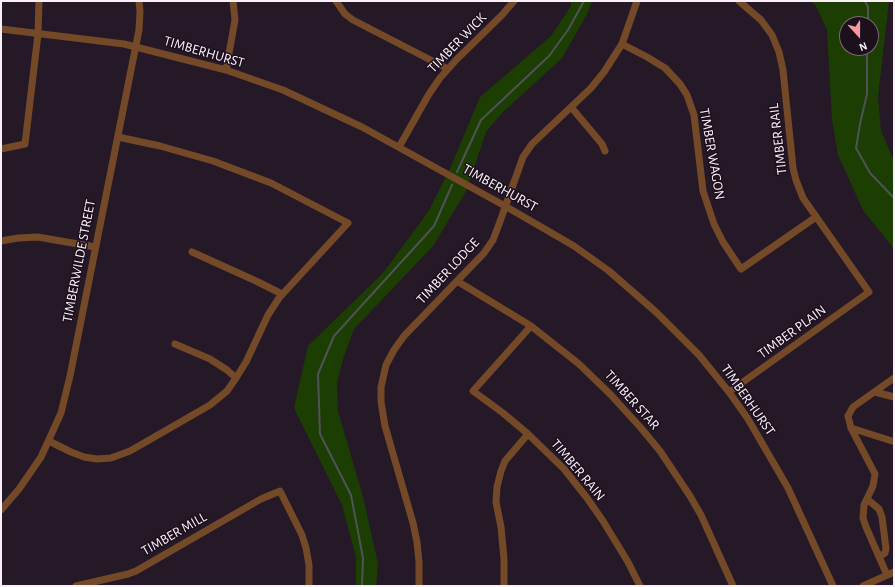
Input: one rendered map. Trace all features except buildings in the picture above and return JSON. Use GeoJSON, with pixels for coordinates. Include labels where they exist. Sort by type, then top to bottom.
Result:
{"type":"FeatureCollection","features":[{"type":"Feature","properties":{"kind":"street"},"geometry":{"type":"LineString","coordinates":[[1,149],[25,144],[38,34],[39,1]]}},
{"type":"Feature","properties":{"kind":"street","name":"TIMBERWILDE STREET"},"geometry":{"type":"LineString","coordinates":[[1,510],[20,489],[41,456],[61,413],[70,376],[118,137],[140,20],[139,1]]}},
{"type":"Feature","properties":{"kind":"street"},"geometry":{"type":"LineString","coordinates":[[226,70],[235,20],[233,1]]}},
{"type":"Feature","properties":{"kind":"street"},"geometry":{"type":"LineString","coordinates":[[336,1],[344,14],[353,20],[448,69]]}},
{"type":"Feature","properties":{"kind":"street","name":"TIMBER WICK"},"geometry":{"type":"LineString","coordinates":[[399,147],[429,94],[448,69],[514,1]]}},
{"type":"Feature","properties":{"kind":"street","name":"TIMBER LODGE"},"geometry":{"type":"LineString","coordinates":[[419,586],[419,562],[413,523],[383,417],[381,387],[386,365],[404,336],[484,253],[493,240],[518,168],[528,150],[540,135],[592,88],[604,72],[622,44],[637,1]]}},
{"type":"Feature","properties":{"kind":"street","name":"TIMBER RAIL"},"geometry":{"type":"LineString","coordinates":[[739,1],[761,20],[772,35],[779,52],[783,70],[793,168],[803,198],[869,292]]}},
{"type":"Feature","properties":{"kind":"street","name":"TIMBERHURST"},"geometry":{"type":"LineString","coordinates":[[1,29],[124,44],[226,70],[283,90],[362,127],[506,206],[574,246],[609,271],[656,312],[699,355],[729,392],[748,419],[788,488],[833,586]]}},
{"type":"Feature","properties":{"kind":"street","name":"TIMBER WAGON"},"geometry":{"type":"LineString","coordinates":[[622,44],[665,68],[676,79],[687,95],[694,115],[703,191],[706,201],[714,224],[723,242],[741,269],[816,217]]}},
{"type":"Feature","properties":{"kind":"street"},"geometry":{"type":"LineString","coordinates":[[571,108],[602,144],[605,151]]}},
{"type":"Feature","properties":{"kind":"street"},"geometry":{"type":"LineString","coordinates":[[49,441],[84,457],[104,459],[118,456],[130,451],[210,405],[227,391],[236,378],[246,362],[268,314],[282,294],[348,223],[271,183],[213,161],[160,146],[118,137]]}},
{"type":"Feature","properties":{"kind":"street"},"geometry":{"type":"LineString","coordinates":[[1,241],[38,237],[95,247]]}},
{"type":"Feature","properties":{"kind":"street"},"geometry":{"type":"LineString","coordinates":[[192,252],[282,294]]}},
{"type":"Feature","properties":{"kind":"street","name":"TIMBER STAR"},"geometry":{"type":"LineString","coordinates":[[457,281],[531,326],[579,364],[606,390],[641,428],[660,451],[700,515],[733,586]]}},
{"type":"Feature","properties":{"kind":"street","name":"TIMBER PLAIN"},"geometry":{"type":"LineString","coordinates":[[729,392],[869,292]]}},
{"type":"Feature","properties":{"kind":"street","name":"TIMBER RAIN"},"geometry":{"type":"LineString","coordinates":[[531,326],[473,391],[528,434],[564,469],[587,498],[616,540],[640,586]]}},
{"type":"Feature","properties":{"kind":"street"},"geometry":{"type":"LineString","coordinates":[[175,344],[210,359],[236,378]]}},
{"type":"Feature","properties":{"kind":"street"},"geometry":{"type":"LineString","coordinates":[[887,576],[863,518],[864,506],[873,486],[875,474],[851,428],[848,413],[894,378]]}},
{"type":"Feature","properties":{"kind":"street"},"geometry":{"type":"LineString","coordinates":[[875,392],[894,397]]}},
{"type":"Feature","properties":{"kind":"street"},"geometry":{"type":"LineString","coordinates":[[851,428],[892,441]]}},
{"type":"Feature","properties":{"kind":"street"},"geometry":{"type":"LineString","coordinates":[[504,586],[501,527],[496,502],[497,487],[505,460],[528,434]]}},
{"type":"Feature","properties":{"kind":"street","name":"TIMBER MILL"},"geometry":{"type":"LineString","coordinates":[[76,586],[128,574],[261,499],[280,491],[302,535],[306,548],[310,566],[309,586]]}},
{"type":"Feature","properties":{"kind":"street"},"geometry":{"type":"LineString","coordinates":[[867,499],[879,509],[882,517],[886,550],[885,553],[879,557]]}},
{"type":"Feature","properties":{"kind":"street"},"geometry":{"type":"LineString","coordinates":[[863,586],[894,572]]}},
{"type":"Feature","properties":{"kind":"green space"},"geometry":{"type":"Polygon","coordinates":[[[571,1],[592,1],[587,14],[562,58],[502,113],[486,132],[466,191],[433,246],[354,329],[344,356],[337,382],[338,411],[363,497],[378,564],[376,586],[356,586],[356,557],[342,505],[294,408],[308,346],[383,273],[428,212],[450,169],[480,97],[551,36],[571,6],[571,1]]]}},
{"type":"Feature","properties":{"kind":"green space"},"geometry":{"type":"Polygon","coordinates":[[[811,1],[889,1],[878,97],[881,131],[894,161],[894,249],[863,210],[838,155],[832,120],[827,30],[816,6],[811,1]]]}},
{"type":"Feature","properties":{"kind":"waterway"},"geometry":{"type":"LineString","coordinates":[[457,172],[481,120],[549,56],[568,30],[584,1]]}},
{"type":"Feature","properties":{"kind":"waterway"},"geometry":{"type":"LineString","coordinates":[[865,1],[868,7],[868,16]]}},
{"type":"Feature","properties":{"kind":"waterway"},"geometry":{"type":"LineString","coordinates":[[867,56],[867,94],[856,148],[870,173],[894,198]]}},
{"type":"Feature","properties":{"kind":"waterway"},"geometry":{"type":"LineString","coordinates":[[362,586],[363,558],[351,495],[320,434],[318,374],[334,336],[434,226],[452,185]]}}]}
